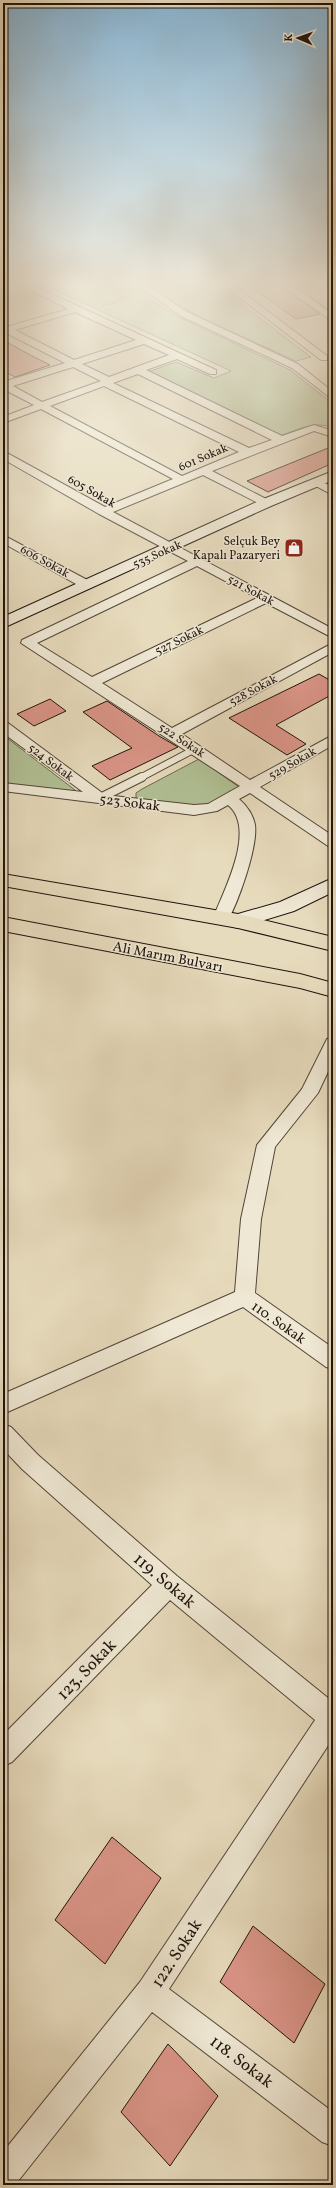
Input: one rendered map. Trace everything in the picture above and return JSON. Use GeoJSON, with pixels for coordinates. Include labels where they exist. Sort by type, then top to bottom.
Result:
{"type":"FeatureCollection","features":[{"type":"Feature","properties":{"kind":"main road"},"geometry":{"type":"LineString","coordinates":[[3,880],[230,920],[333,944]]}},
{"type":"Feature","properties":{"kind":"main road","name":"Ali Marım Bulvarı"},"geometry":{"type":"LineString","coordinates":[[3,924],[300,981],[333,990]]}},
{"type":"Feature","properties":{"kind":"street"},"geometry":{"type":"LineString","coordinates":[[4,386],[182,480]]}},
{"type":"Feature","properties":{"kind":"street"},"geometry":{"type":"LineString","coordinates":[[3,420],[96,386]]}},
{"type":"Feature","properties":{"kind":"street"},"geometry":{"type":"LineString","coordinates":[[115,386],[248,452]]}},
{"type":"Feature","properties":{"kind":"street"},"geometry":{"type":"LineString","coordinates":[[171,386],[281,440]]}},
{"type":"Feature","properties":{"kind":"street"},"geometry":{"type":"LineString","coordinates":[[320,386],[333,397]]}},
{"type":"Feature","properties":{"kind":"street","name":"601 Sokak"},"geometry":{"type":"LineString","coordinates":[[103,512],[248,452],[314,428],[333,434]]}},
{"type":"Feature","properties":{"kind":"street","name":"605 Sokak"},"geometry":{"type":"LineString","coordinates":[[3,455],[169,548]]}},
{"type":"Feature","properties":{"kind":"street"},"geometry":{"type":"LineString","coordinates":[[204,471],[266,503]]}},
{"type":"Feature","properties":{"kind":"street","name":"535 Sokak"},"geometry":{"type":"LineString","coordinates":[[3,623],[266,503],[333,475]]}},
{"type":"Feature","properties":{"kind":"street"},"geometry":{"type":"LineString","coordinates":[[316,482],[333,492]]}},
{"type":"Feature","properties":{"kind":"street","name":"606 Sokak"},"geometry":{"type":"LineString","coordinates":[[3,538],[87,585]]}},
{"type":"Feature","properties":{"kind":"street"},"geometry":{"type":"LineString","coordinates":[[3,550],[15,545]]}},
{"type":"Feature","properties":{"kind":"street","name":"521 Sokak"},"geometry":{"type":"LineString","coordinates":[[169,548],[197,561],[333,634]]}},
{"type":"Feature","properties":{"kind":"street","name":"522 Sokak"},"geometry":{"type":"LineString","coordinates":[[197,561],[27,643],[92,682],[195,749],[333,843]]}},
{"type":"Feature","properties":{"kind":"street","name":"527 Sokak"},"geometry":{"type":"LineString","coordinates":[[92,682],[266,598]]}},
{"type":"Feature","properties":{"kind":"street","name":"528 Sokak"},"geometry":{"type":"LineString","coordinates":[[172,734],[333,647]]}},
{"type":"Feature","properties":{"kind":"street","name":"524 Sokak"},"geometry":{"type":"LineString","coordinates":[[3,726],[100,798]]}},
{"type":"Feature","properties":{"kind":"street","name":"529 Sokak"},"geometry":{"type":"LineString","coordinates":[[251,786],[333,739]]}},
{"type":"Feature","properties":{"kind":"street","name":"523 Sokak"},"geometry":{"type":"LineString","coordinates":[[3,787],[194,810],[212,808],[251,786]]}},
{"type":"Feature","properties":{"kind":"street"},"geometry":{"type":"LineString","coordinates":[[229,799],[240,806],[248,824],[245,853],[230,920],[276,912],[302,902],[333,884]]}},
{"type":"Feature","properties":{"kind":"street"},"geometry":{"type":"LineString","coordinates":[[3,1404],[245,1297],[251,1219],[266,1145],[309,1094],[333,1043]]}},
{"type":"Feature","properties":{"kind":"street","name":"110. Sokak"},"geometry":{"type":"LineString","coordinates":[[245,1297],[333,1360]]}},
{"type":"Feature","properties":{"kind":"street","name":"119. Sokak"},"geometry":{"type":"LineString","coordinates":[[3,1434],[30,1462],[169,1584],[332,1718]]}},
{"type":"Feature","properties":{"kind":"street","name":"123. Sokak"},"geometry":{"type":"LineString","coordinates":[[3,1753],[169,1584]]}},
{"type":"Feature","properties":{"kind":"street","name":"122. Sokak"},"geometry":{"type":"LineString","coordinates":[[3,2176],[150,1992],[332,1718]]}},
{"type":"Feature","properties":{"kind":"street","name":"118. Sokak"},"geometry":{"type":"LineString","coordinates":[[150,1992],[333,2131]]}},
{"type":"Feature","properties":{"kind":"lane"},"geometry":{"type":"LineString","coordinates":[[100,798],[195,749]]}},
{"type":"Feature","properties":{"kind":"green space"},"geometry":{"type":"Polygon","coordinates":[[[177,386],[310,386],[333,404],[333,428],[313,425],[280,436],[177,386]]]}},
{"type":"Feature","properties":{"kind":"green space"},"geometry":{"type":"Polygon","coordinates":[[[3,735],[75,790],[68,792],[3,784],[3,735]]]}},
{"type":"Feature","properties":{"kind":"green space"},"geometry":{"type":"Polygon","coordinates":[[[199,759],[242,789],[208,807],[136,800],[136,793],[142,789],[199,759]]]}},
{"type":"Feature","properties":{"kind":"building"},"geometry":{"type":"Polygon","coordinates":[[[333,446],[333,463],[268,492],[247,481],[333,446]]]}},
{"type":"Feature","properties":{"kind":"building"},"geometry":{"type":"Polygon","coordinates":[[[319,674],[333,682],[333,694],[276,725],[306,744],[287,755],[229,718],[319,674]]]}},
{"type":"Feature","properties":{"kind":"building"},"geometry":{"type":"Polygon","coordinates":[[[50,699],[66,711],[34,726],[17,714],[50,699]]]}},
{"type":"Feature","properties":{"kind":"building"},"geometry":{"type":"Polygon","coordinates":[[[107,701],[178,747],[110,780],[92,766],[132,748],[83,712],[107,701]]]}},
{"type":"Feature","properties":{"kind":"building"},"geometry":{"type":"Polygon","coordinates":[[[112,1837],[161,1878],[105,1964],[55,1920],[112,1837]]]}},
{"type":"Feature","properties":{"kind":"building"},"geometry":{"type":"Polygon","coordinates":[[[253,1926],[325,1984],[294,2043],[220,1982],[253,1926]]]}},
{"type":"Feature","properties":{"kind":"building"},"geometry":{"type":"Polygon","coordinates":[[[168,2044],[218,2096],[170,2166],[121,2112],[168,2044]]]}},
{"type":"Feature","properties":{"kind":"place","name":"Selçuk Bey Kapalı Pazaryeri"},"geometry":{"type":"Point","coordinates":[294,548]}}]}
